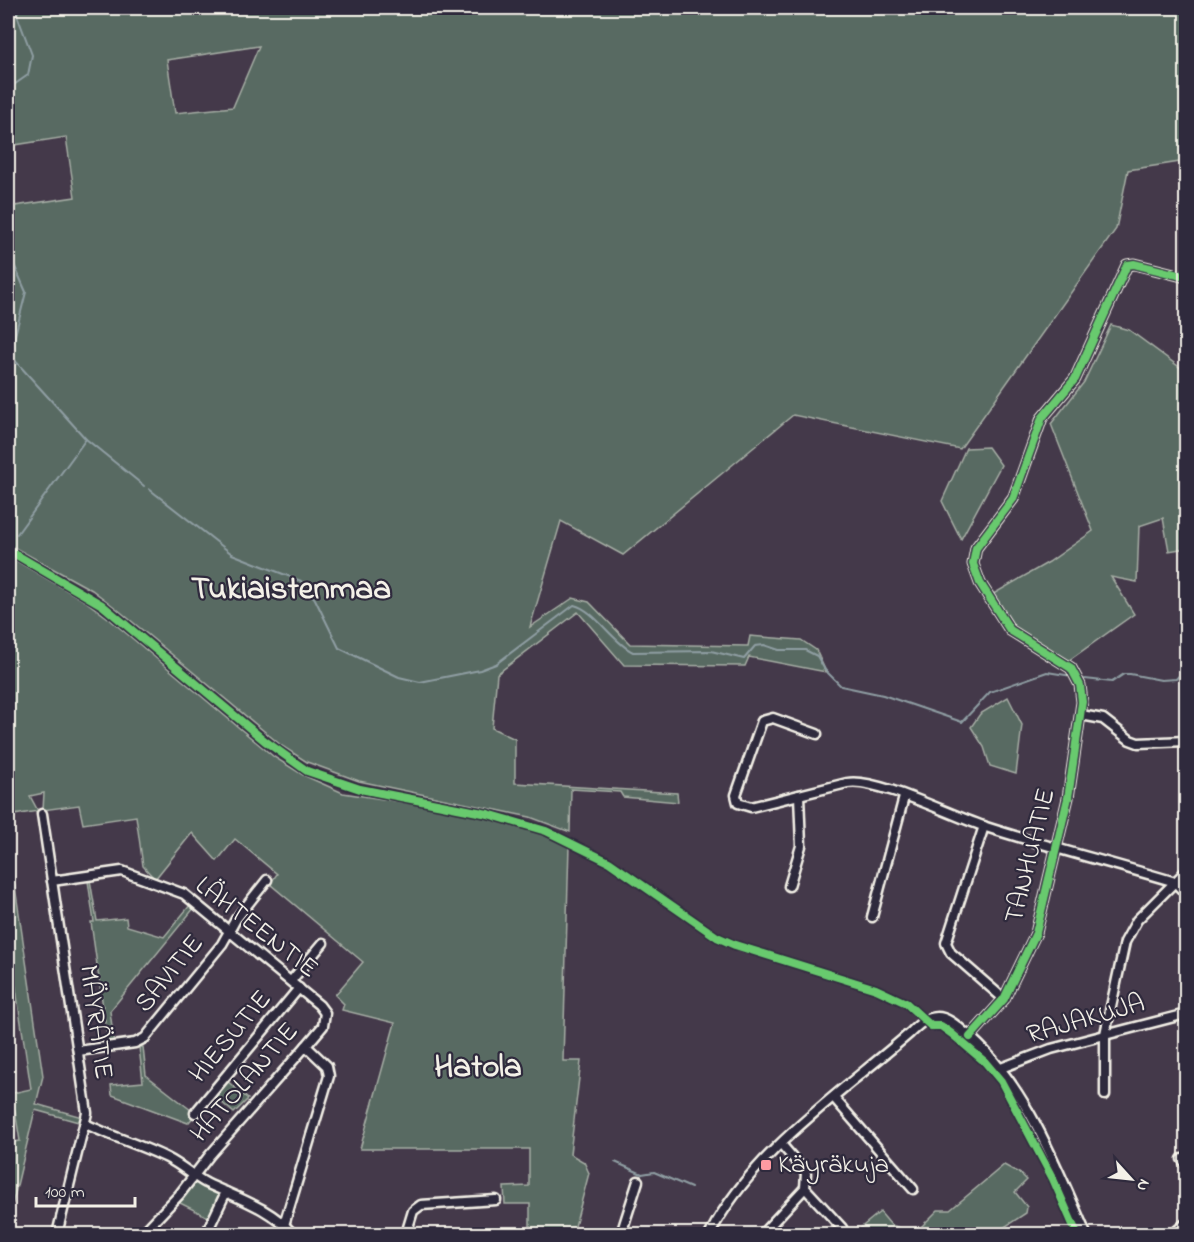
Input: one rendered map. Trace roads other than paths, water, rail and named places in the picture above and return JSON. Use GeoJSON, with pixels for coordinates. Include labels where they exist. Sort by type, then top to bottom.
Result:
{"type":"FeatureCollection","features":[{"type":"Feature","properties":{"kind":"street","name":"TANHUATIE"},"geometry":{"type":"LineString","coordinates":[[970,1037],[1004,999],[1036,933],[1068,798],[1081,716],[1080,685],[1071,668],[1010,630],[980,583],[973,564],[976,548],[1013,499],[1042,418],[1075,379],[1127,265],[1134,264],[1186,277]]}},
{"type":"Feature","properties":{"kind":"street"},"geometry":{"type":"LineString","coordinates":[[1081,716],[1103,719],[1130,740],[1138,743],[1186,741]]}},
{"type":"Feature","properties":{"kind":"street"},"geometry":{"type":"LineString","coordinates":[[817,734],[773,718],[762,722],[736,797],[739,804],[748,807],[852,782],[863,783],[938,807],[984,826],[1175,882],[1186,894]]}},
{"type":"Feature","properties":{"kind":"street"},"geometry":{"type":"LineString","coordinates":[[789,886],[801,846],[799,795]]}},
{"type":"Feature","properties":{"kind":"street"},"geometry":{"type":"LineString","coordinates":[[872,917],[904,797]]}},
{"type":"Feature","properties":{"kind":"street","name":"MÄYRÄTIE"},"geometry":{"type":"LineString","coordinates":[[42,814],[78,1051],[86,1124],[57,1234]]}},
{"type":"Feature","properties":{"kind":"street"},"geometry":{"type":"LineString","coordinates":[[984,826],[946,943],[951,953],[1004,999]]}},
{"type":"Feature","properties":{"kind":"street","name":"LÄHTEENTIE"},"geometry":{"type":"LineString","coordinates":[[52,881],[122,871],[187,896],[324,1011]]}},
{"type":"Feature","properties":{"kind":"street"},"geometry":{"type":"LineString","coordinates":[[1105,1095],[1105,1034],[1127,935],[1137,920],[1186,871]]}},
{"type":"Feature","properties":{"kind":"street","name":"SAVITIE"},"geometry":{"type":"LineString","coordinates":[[78,1051],[135,1043],[145,1038],[230,931],[236,919],[267,880]]}},
{"type":"Feature","properties":{"kind":"street","name":"HIESUTIE"},"geometry":{"type":"LineString","coordinates":[[291,981],[324,943]]}},
{"type":"Feature","properties":{"kind":"street","name":"HIESUTIE"},"geometry":{"type":"LineString","coordinates":[[195,1113],[299,988]]}},
{"type":"Feature","properties":{"kind":"street","name":"HATOLANTIE"},"geometry":{"type":"LineString","coordinates":[[142,1234],[179,1195],[191,1172],[323,1026],[324,1011]]}},
{"type":"Feature","properties":{"kind":"street","name":"RAJAKUJA"},"geometry":{"type":"LineString","coordinates":[[1002,1068],[1051,1049],[1182,1015]]}},
{"type":"Feature","properties":{"kind":"street"},"geometry":{"type":"LineString","coordinates":[[710,1234],[734,1194],[781,1144],[926,1020],[936,1017],[945,1019],[970,1037],[1002,1068],[1057,1169],[1086,1234]]}},
{"type":"Feature","properties":{"kind":"street"},"geometry":{"type":"LineString","coordinates":[[284,1225],[329,1076],[327,1066],[306,1046]]}},
{"type":"Feature","properties":{"kind":"street"},"geometry":{"type":"LineString","coordinates":[[834,1098],[913,1189]]}},
{"type":"Feature","properties":{"kind":"street"},"geometry":{"type":"LineString","coordinates":[[86,1124],[112,1137],[165,1157],[203,1181],[264,1210],[293,1234]]}},
{"type":"Feature","properties":{"kind":"street"},"geometry":{"type":"LineString","coordinates":[[762,1234],[805,1188],[806,1173],[781,1144]]}},
{"type":"Feature","properties":{"kind":"street"},"geometry":{"type":"LineString","coordinates":[[621,1234],[638,1181]]}},
{"type":"Feature","properties":{"kind":"street"},"geometry":{"type":"LineString","coordinates":[[805,1188],[842,1228]]}},
{"type":"Feature","properties":{"kind":"street"},"geometry":{"type":"LineString","coordinates":[[206,1234],[226,1192]]}},
{"type":"Feature","properties":{"kind":"street"},"geometry":{"type":"LineString","coordinates":[[406,1234],[413,1211],[422,1205],[496,1200]]}},
{"type":"Feature","properties":{"kind":"street"},"geometry":{"type":"LineString","coordinates":[[1173,1234],[1186,1223]]}},
{"type":"Feature","properties":{"kind":"waterway"},"geometry":{"type":"LineString","coordinates":[[8,89],[28,75],[32,55],[17,15],[18,8]]}},
{"type":"Feature","properties":{"kind":"waterway"},"geometry":{"type":"LineString","coordinates":[[8,251],[26,292],[10,355],[86,439],[144,486]]}},
{"type":"Feature","properties":{"kind":"waterway"},"geometry":{"type":"LineString","coordinates":[[17,534],[86,439]]}},
{"type":"Feature","properties":{"kind":"waterway"},"geometry":{"type":"LineString","coordinates":[[149,489],[232,554],[301,581],[315,599],[339,648],[399,677],[420,682],[480,670],[496,664],[574,605],[589,613],[633,652],[711,651],[744,659],[755,646],[764,645],[779,650],[805,650],[817,656],[825,670],[841,686],[883,695],[962,722],[990,692],[1047,672],[1072,676]]}},
{"type":"Feature","properties":{"kind":"waterway"},"geometry":{"type":"LineString","coordinates":[[1085,679],[1112,682],[1124,674],[1161,680],[1176,679],[1186,668]]}},
{"type":"Feature","properties":{"kind":"waterway"},"geometry":{"type":"LineString","coordinates":[[615,1162],[642,1174],[654,1172],[691,1188]]}},
{"type":"Feature","properties":{"kind":"place","name":"Käyräkuja"},"geometry":{"type":"Point","coordinates":[766,1165]}},
{"type":"Feature","properties":{"kind":"district","name":"Tukiaistenmaa"},"geometry":{"type":"Point","coordinates":[291,590]}},
{"type":"Feature","properties":{"kind":"district","name":"Hatola"},"geometry":{"type":"Point","coordinates":[478,1068]}}]}
